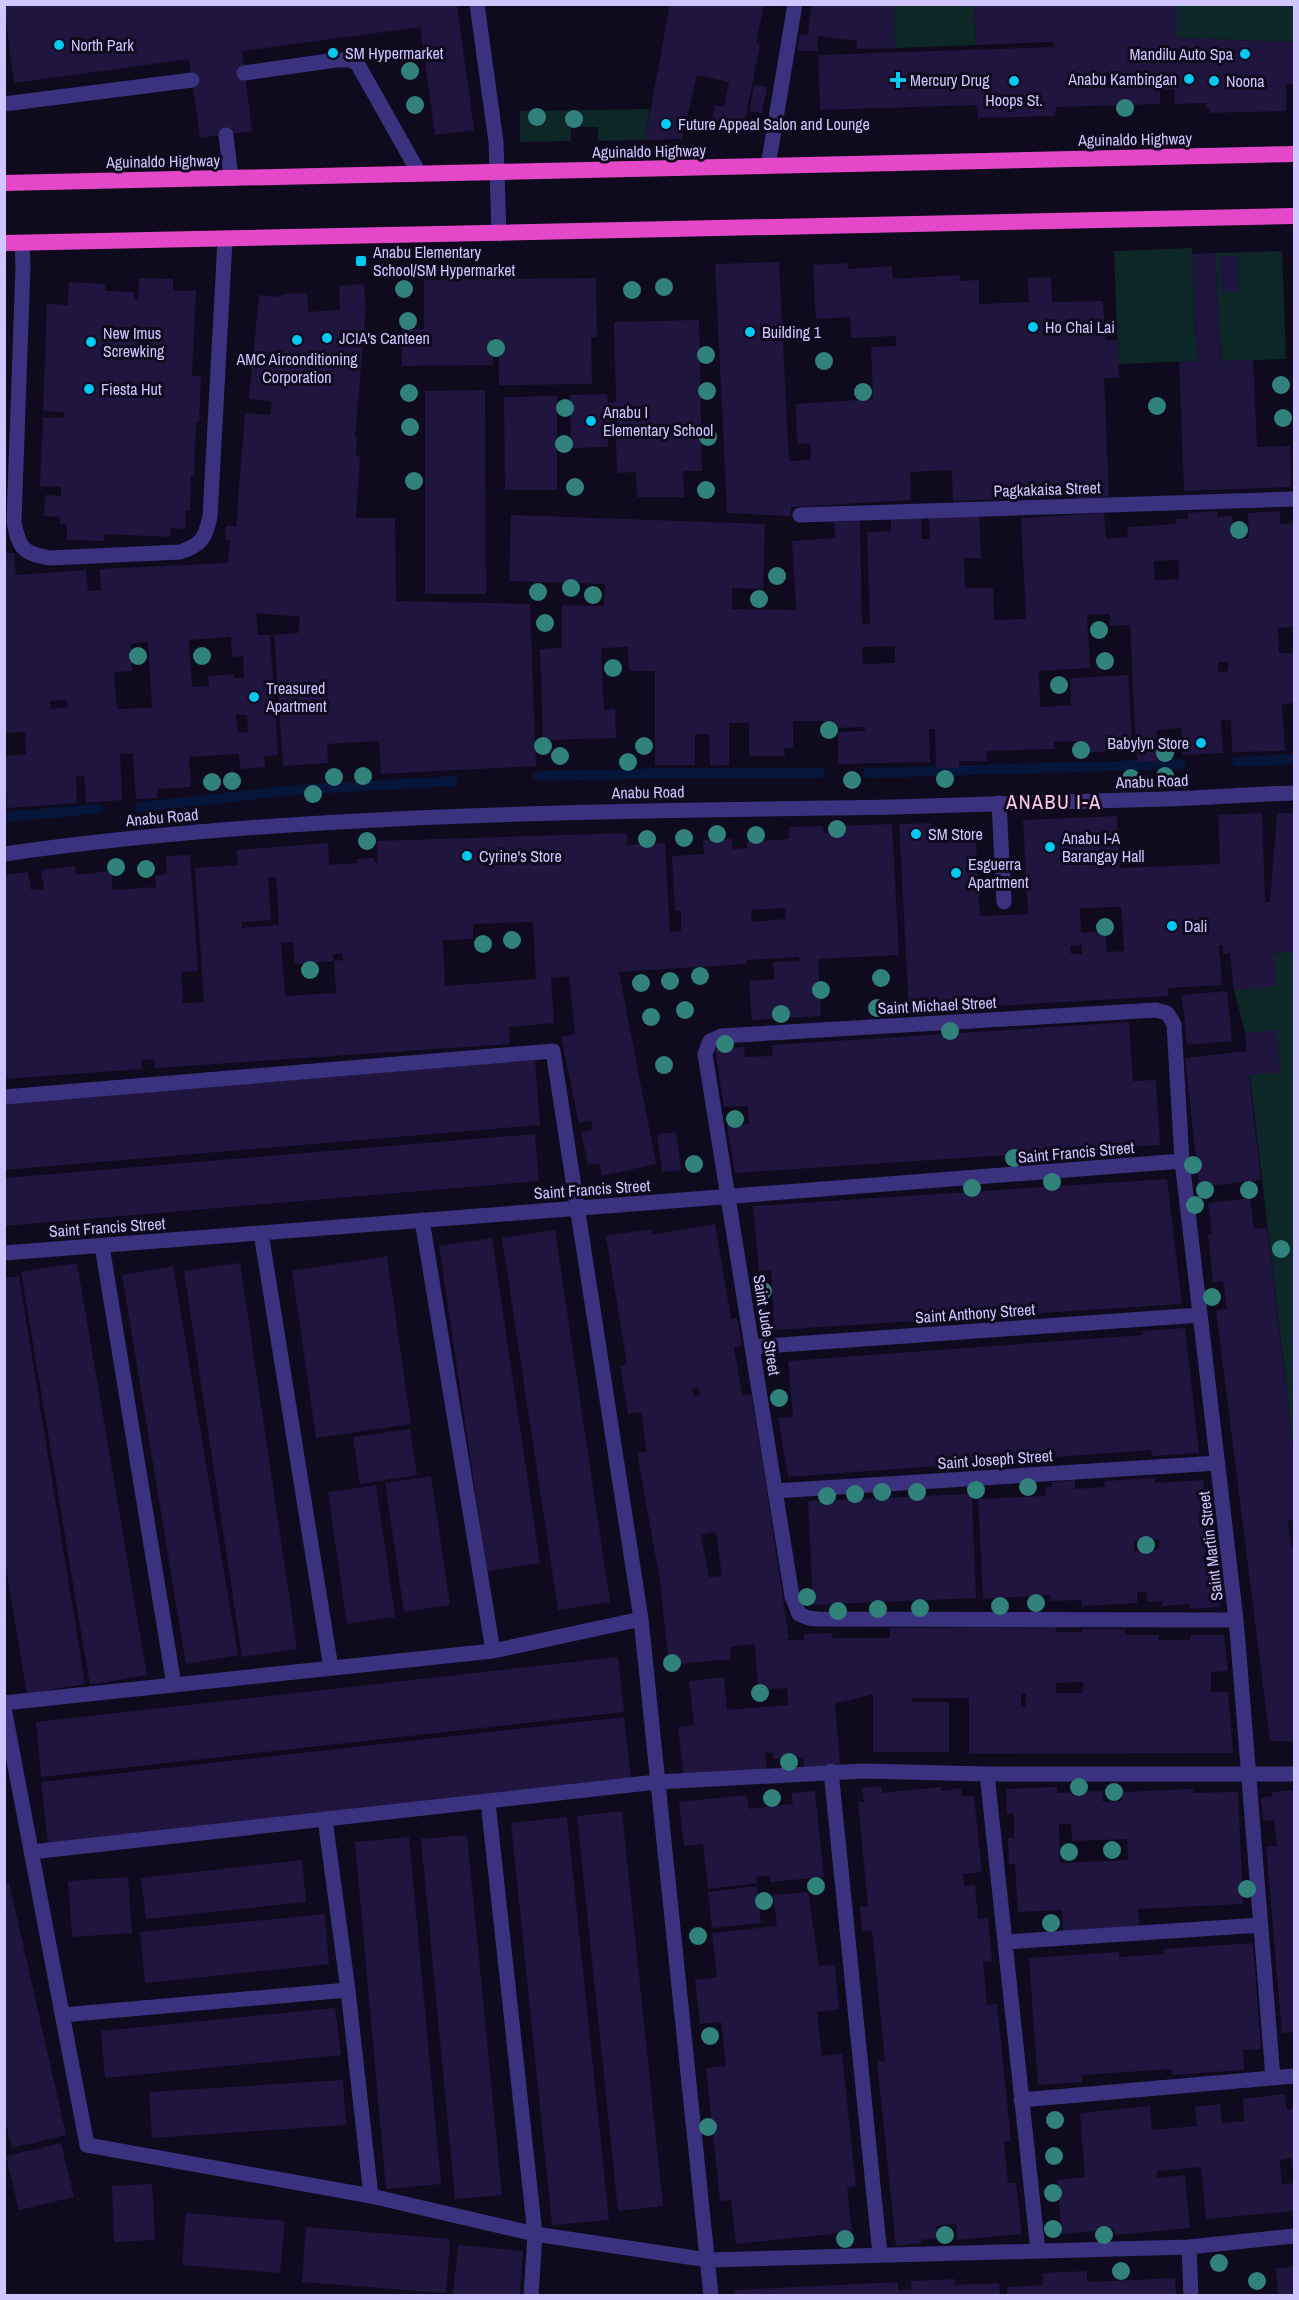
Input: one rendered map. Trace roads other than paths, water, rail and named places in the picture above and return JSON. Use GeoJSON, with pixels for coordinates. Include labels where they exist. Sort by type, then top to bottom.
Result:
{"type":"FeatureCollection","features":[{"type":"Feature","properties":{"kind":"highway","name":"Aguinaldo Highway"},"geometry":{"type":"LineString","coordinates":[[4,183],[1294,154]]}},
{"type":"Feature","properties":{"kind":"highway"},"geometry":{"type":"LineString","coordinates":[[4,243],[1294,216]]}},
{"type":"Feature","properties":{"kind":"street"},"geometry":{"type":"LineString","coordinates":[[477,4],[496,142],[499,234]]}},
{"type":"Feature","properties":{"kind":"street"},"geometry":{"type":"LineString","coordinates":[[768,166],[795,4]]}},
{"type":"Feature","properties":{"kind":"street"},"geometry":{"type":"LineString","coordinates":[[244,74],[336,60],[351,60],[357,63],[407,148],[419,173]]}},
{"type":"Feature","properties":{"kind":"street"},"geometry":{"type":"LineString","coordinates":[[4,104],[192,80]]}},
{"type":"Feature","properties":{"kind":"street"},"geometry":{"type":"LineString","coordinates":[[226,135],[231,177]]}},
{"type":"Feature","properties":{"kind":"street"},"geometry":{"type":"LineString","coordinates":[[22,243],[23,278],[14,522],[18,542],[32,555],[50,558],[180,552],[195,547],[205,535],[210,517],[225,240]]}},
{"type":"Feature","properties":{"kind":"street","name":"Pagkakaisa Street"},"geometry":{"type":"LineString","coordinates":[[800,515],[1294,499]]}},
{"type":"Feature","properties":{"kind":"street","name":"Anabu Road"},"geometry":{"type":"LineString","coordinates":[[4,854],[112,840],[378,819],[597,811],[895,807],[1294,793]]}},
{"type":"Feature","properties":{"kind":"street"},"geometry":{"type":"LineString","coordinates":[[999,803],[1004,902]]}},
{"type":"Feature","properties":{"kind":"street","name":"Saint Michael Street"},"geometry":{"type":"LineString","coordinates":[[710,1041],[721,1036],[733,1035],[1155,1010],[1167,1013]]}},
{"type":"Feature","properties":{"kind":"street","name":"Saint Martin Street"},"geometry":{"type":"LineString","coordinates":[[1167,1013],[1174,1024],[1182,1161],[1236,1620],[1273,2078]]}},
{"type":"Feature","properties":{"kind":"street","name":"Saint Jude Street"},"geometry":{"type":"LineString","coordinates":[[710,1041],[705,1054],[792,1596],[799,1614],[818,1619],[1236,1620]]}},
{"type":"Feature","properties":{"kind":"street"},"geometry":{"type":"LineString","coordinates":[[4,1097],[553,1051],[641,1619],[711,2295]]}},
{"type":"Feature","properties":{"kind":"street","name":"Saint Francis Street"},"geometry":{"type":"LineString","coordinates":[[4,1253],[1182,1161]]}},
{"type":"Feature","properties":{"kind":"street"},"geometry":{"type":"LineString","coordinates":[[422,1220],[492,1651]]}},
{"type":"Feature","properties":{"kind":"street"},"geometry":{"type":"LineString","coordinates":[[261,1233],[331,1668]]}},
{"type":"Feature","properties":{"kind":"street"},"geometry":{"type":"LineString","coordinates":[[102,1246],[174,1685]]}},
{"type":"Feature","properties":{"kind":"street","name":"Saint Anthony Street"},"geometry":{"type":"LineString","coordinates":[[752,1347],[1200,1315]]}},
{"type":"Feature","properties":{"kind":"street","name":"Saint Joseph Street"},"geometry":{"type":"LineString","coordinates":[[775,1491],[1218,1463]]}},
{"type":"Feature","properties":{"kind":"street"},"geometry":{"type":"LineString","coordinates":[[4,1703],[492,1651],[641,1619]]}},
{"type":"Feature","properties":{"kind":"street"},"geometry":{"type":"LineString","coordinates":[[4,1708],[87,2145],[371,2196],[535,2234],[708,2260],[1188,2247],[1294,2236]]}},
{"type":"Feature","properties":{"kind":"street"},"geometry":{"type":"LineString","coordinates":[[831,1772],[880,2255]]}},
{"type":"Feature","properties":{"kind":"street"},"geometry":{"type":"LineString","coordinates":[[31,1852],[657,1782],[831,1772],[1294,1774]]}},
{"type":"Feature","properties":{"kind":"street"},"geometry":{"type":"LineString","coordinates":[[987,1774],[1038,2251]]}},
{"type":"Feature","properties":{"kind":"street"},"geometry":{"type":"LineString","coordinates":[[488,1802],[535,2234],[531,2295]]}},
{"type":"Feature","properties":{"kind":"street"},"geometry":{"type":"LineString","coordinates":[[325,1819],[348,1990],[371,2196]]}},
{"type":"Feature","properties":{"kind":"street"},"geometry":{"type":"LineString","coordinates":[[1005,1942],[1261,1925]]}},
{"type":"Feature","properties":{"kind":"street"},"geometry":{"type":"LineString","coordinates":[[62,2015],[348,1990]]}},
{"type":"Feature","properties":{"kind":"street"},"geometry":{"type":"LineString","coordinates":[[1022,2100],[1294,2076]]}},
{"type":"Feature","properties":{"kind":"street"},"geometry":{"type":"LineString","coordinates":[[1188,2247],[1191,2295]]}},
{"type":"Feature","properties":{"kind":"waterway"},"geometry":{"type":"LineString","coordinates":[[1237,762],[1294,759]]}},
{"type":"Feature","properties":{"kind":"waterway"},"geometry":{"type":"LineString","coordinates":[[868,773],[1181,764]]}},
{"type":"Feature","properties":{"kind":"waterway"},"geometry":{"type":"LineString","coordinates":[[538,776],[820,773]]}},
{"type":"Feature","properties":{"kind":"waterway"},"geometry":{"type":"LineString","coordinates":[[140,807],[295,790],[453,781]]}},
{"type":"Feature","properties":{"kind":"waterway"},"geometry":{"type":"LineString","coordinates":[[4,817],[97,809]]}},
{"type":"Feature","properties":{"kind":"place","name":"North Park"},"geometry":{"type":"Point","coordinates":[59,45]}},
{"type":"Feature","properties":{"kind":"place","name":"SM Hypermarket"},"geometry":{"type":"Point","coordinates":[333,53]}},
{"type":"Feature","properties":{"kind":"place","name":"Mandilu Auto Spa"},"geometry":{"type":"Point","coordinates":[1245,54]}},
{"type":"Feature","properties":{"kind":"place","name":"Anabu Kambingan"},"geometry":{"type":"Point","coordinates":[1189,79]}},
{"type":"Feature","properties":{"kind":"place","name":"Mercury Drug"},"geometry":{"type":"Point","coordinates":[898,80]}},
{"type":"Feature","properties":{"kind":"place","name":"Hoops St."},"geometry":{"type":"Point","coordinates":[1014,81]}},
{"type":"Feature","properties":{"kind":"place","name":"Noona"},"geometry":{"type":"Point","coordinates":[1214,81]}},
{"type":"Feature","properties":{"kind":"place","name":"Future Appeal Salon and Lounge"},"geometry":{"type":"Point","coordinates":[666,124]}},
{"type":"Feature","properties":{"kind":"place","name":"Anabu Elementary School/SM Hypermarket"},"geometry":{"type":"Point","coordinates":[361,261]}},
{"type":"Feature","properties":{"kind":"place","name":"Ho Chai Lai"},"geometry":{"type":"Point","coordinates":[1033,327]}},
{"type":"Feature","properties":{"kind":"place","name":"Building 1"},"geometry":{"type":"Point","coordinates":[750,332]}},
{"type":"Feature","properties":{"kind":"place","name":"JCIA's Canteen"},"geometry":{"type":"Point","coordinates":[327,338]}},
{"type":"Feature","properties":{"kind":"place","name":"AMC Airconditioning Corporation"},"geometry":{"type":"Point","coordinates":[297,340]}},
{"type":"Feature","properties":{"kind":"place","name":"New Imus Screwking"},"geometry":{"type":"Point","coordinates":[91,342]}},
{"type":"Feature","properties":{"kind":"place","name":"Fiesta Hut"},"geometry":{"type":"Point","coordinates":[89,389]}},
{"type":"Feature","properties":{"kind":"place","name":"Anabu I Elementary School"},"geometry":{"type":"Point","coordinates":[591,421]}},
{"type":"Feature","properties":{"kind":"place","name":"Treasured Apartment"},"geometry":{"type":"Point","coordinates":[254,697]}},
{"type":"Feature","properties":{"kind":"place","name":"Babylyn Store"},"geometry":{"type":"Point","coordinates":[1201,743]}},
{"type":"Feature","properties":{"kind":"place","name":"SM Store"},"geometry":{"type":"Point","coordinates":[916,834]}},
{"type":"Feature","properties":{"kind":"place","name":"Anabu I-A Barangay Hall"},"geometry":{"type":"Point","coordinates":[1050,847]}},
{"type":"Feature","properties":{"kind":"place","name":"Cyrine's Store"},"geometry":{"type":"Point","coordinates":[467,856]}},
{"type":"Feature","properties":{"kind":"place","name":"Esguerra Apartment"},"geometry":{"type":"Point","coordinates":[956,873]}},
{"type":"Feature","properties":{"kind":"place","name":"Dali"},"geometry":{"type":"Point","coordinates":[1172,926]}},
{"type":"Feature","properties":{"kind":"district","name":"ANABU I-A"},"geometry":{"type":"Point","coordinates":[1054,802]}}]}
